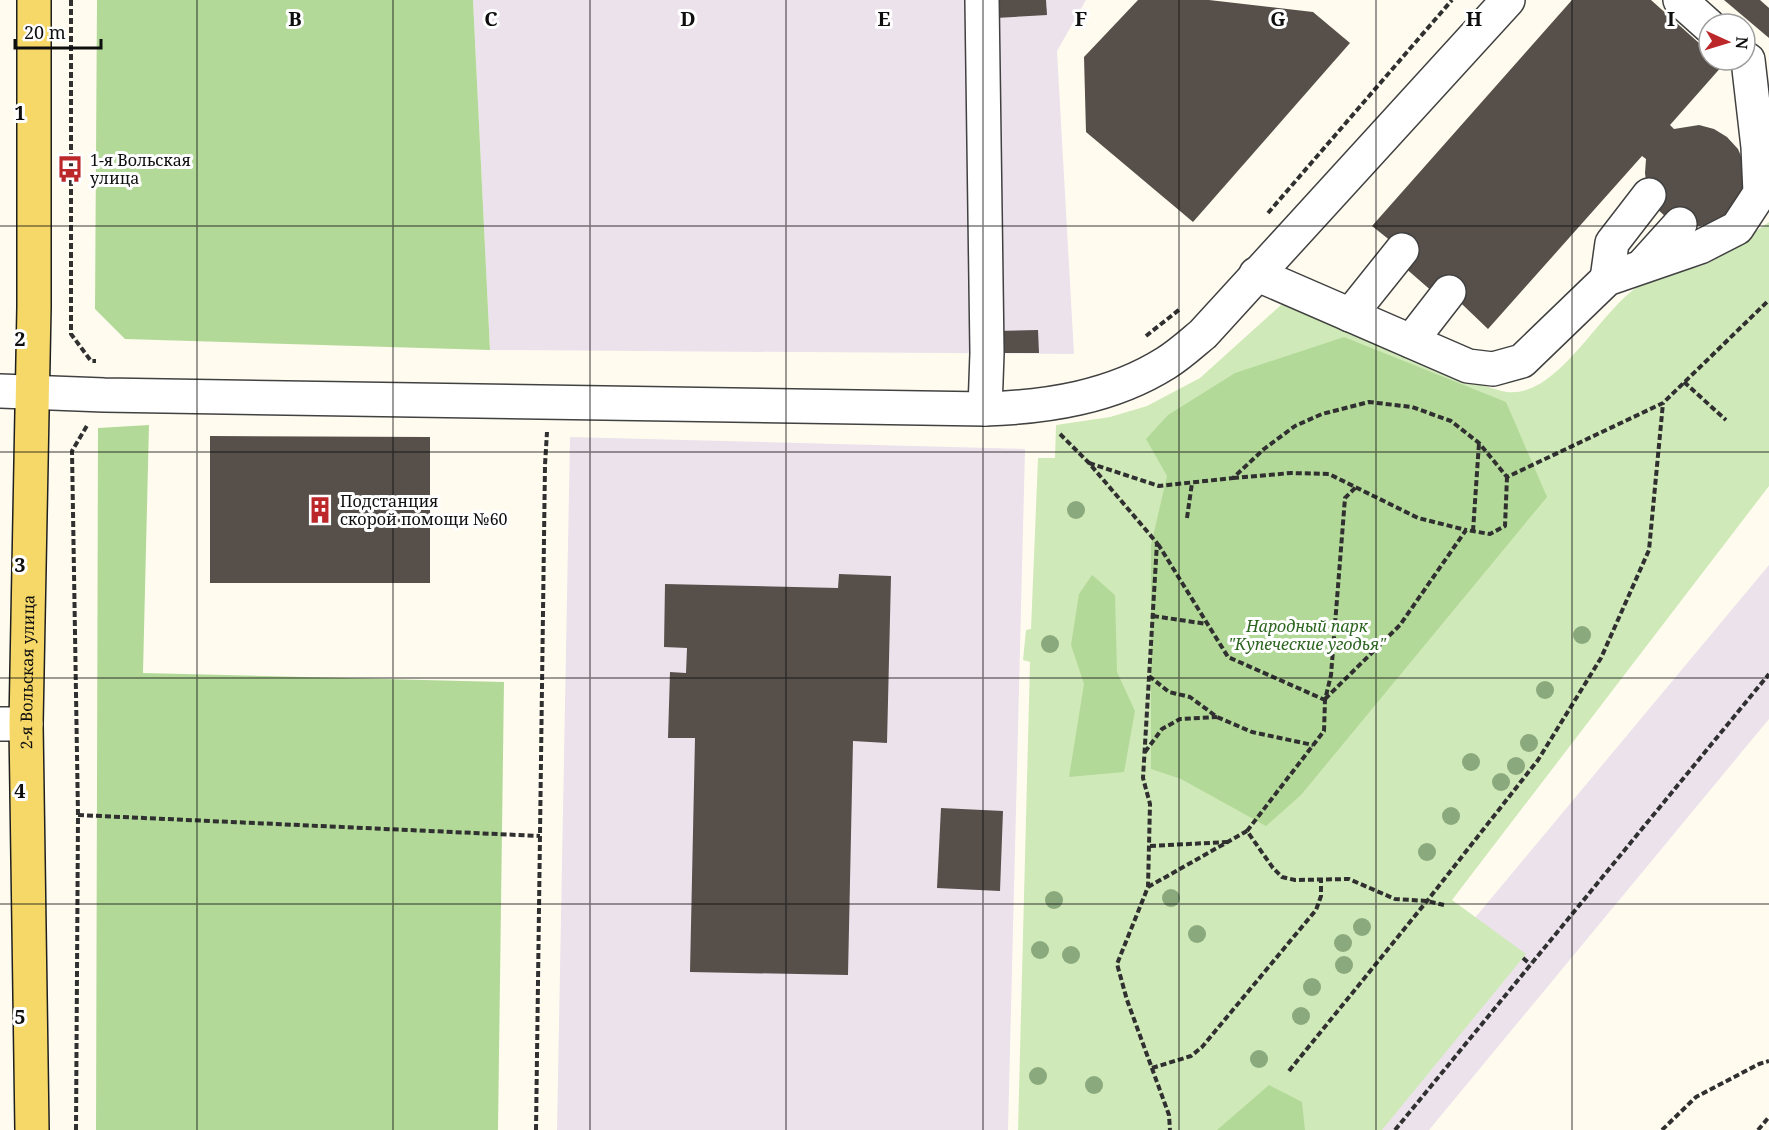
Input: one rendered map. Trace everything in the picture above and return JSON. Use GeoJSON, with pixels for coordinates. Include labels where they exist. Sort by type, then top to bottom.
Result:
{"type":"FeatureCollection","features":[{"type":"Feature","properties":{"kind":"main road","name":"2-я Вольская улица"},"geometry":{"type":"LineString","coordinates":[[32,1130],[13,724],[16,392],[34,0]]}},
{"type":"Feature","properties":{"kind":"street"},"geometry":{"type":"LineString","coordinates":[[982,0],[987,353],[985,409]]}},
{"type":"Feature","properties":{"kind":"street"},"geometry":{"type":"LineString","coordinates":[[16,392],[985,409],[1059,403],[1114,389],[1168,362],[1203,334],[1508,0]]}},
{"type":"Feature","properties":{"kind":"street"},"geometry":{"type":"LineString","coordinates":[[1680,0],[1697,15]]}},
{"type":"Feature","properties":{"kind":"street"},"geometry":{"type":"LineString","coordinates":[[1256,274],[1468,366],[1493,369],[1522,361],[1592,296],[1607,279],[1700,247],[1737,228],[1760,193],[1754,72]]}},
{"type":"Feature","properties":{"kind":"street"},"geometry":{"type":"LineString","coordinates":[[1607,279],[1612,243],[1649,195]]}},
{"type":"Feature","properties":{"kind":"street"},"geometry":{"type":"LineString","coordinates":[[1641,267],[1680,224]]}},
{"type":"Feature","properties":{"kind":"street"},"geometry":{"type":"LineString","coordinates":[[1350,315],[1402,250]]}},
{"type":"Feature","properties":{"kind":"street"},"geometry":{"type":"LineString","coordinates":[[1411,341],[1449,292]]}},
{"type":"Feature","properties":{"kind":"path"},"geometry":{"type":"LineString","coordinates":[[71,0],[71,334],[92,361],[104,362]]}},
{"type":"Feature","properties":{"kind":"path"},"geometry":{"type":"LineString","coordinates":[[1265,216],[1452,0]]}},
{"type":"Feature","properties":{"kind":"path"},"geometry":{"type":"LineString","coordinates":[[1507,477],[1663,403],[1769,300]]}},
{"type":"Feature","properties":{"kind":"path"},"geometry":{"type":"LineString","coordinates":[[1142,339],[1186,304]]}},
{"type":"Feature","properties":{"kind":"path"},"geometry":{"type":"LineString","coordinates":[[1684,382],[1726,420]]}},
{"type":"Feature","properties":{"kind":"path"},"geometry":{"type":"LineString","coordinates":[[536,1130],[545,465],[549,402]]}},
{"type":"Feature","properties":{"kind":"path"},"geometry":{"type":"LineString","coordinates":[[1089,463],[1159,486],[1291,473],[1329,474],[1418,518],[1490,534],[1505,526],[1507,477],[1479,443],[1451,421],[1412,407],[1369,402],[1322,414],[1295,426],[1264,449],[1233,478]]}},
{"type":"Feature","properties":{"kind":"path"},"geometry":{"type":"LineString","coordinates":[[1289,1071],[1427,902],[1538,760],[1601,658],[1649,550],[1663,403]]}},
{"type":"Feature","properties":{"kind":"path"},"geometry":{"type":"LineString","coordinates":[[76,1130],[78,815],[72,451],[93,415]]}},
{"type":"Feature","properties":{"kind":"path"},"geometry":{"type":"LineString","coordinates":[[1056,430],[1089,463],[1157,543],[1228,657],[1325,700]]}},
{"type":"Feature","properties":{"kind":"path"},"geometry":{"type":"LineString","coordinates":[[1473,531],[1479,443]]}},
{"type":"Feature","properties":{"kind":"path"},"geometry":{"type":"LineString","coordinates":[[1187,518],[1192,483]]}},
{"type":"Feature","properties":{"kind":"path"},"geometry":{"type":"LineString","coordinates":[[1148,887],[1247,831],[1324,731],[1325,700],[1331,675],[1345,498],[1357,486]]}},
{"type":"Feature","properties":{"kind":"path"},"geometry":{"type":"LineString","coordinates":[[1325,700],[1400,625],[1466,530]]}},
{"type":"Feature","properties":{"kind":"path"},"geometry":{"type":"LineString","coordinates":[[1157,543],[1143,778],[1150,804],[1148,887],[1117,964],[1127,1000],[1169,1115],[1170,1130]]}},
{"type":"Feature","properties":{"kind":"path"},"geometry":{"type":"LineString","coordinates":[[1153,616],[1208,624]]}},
{"type":"Feature","properties":{"kind":"path"},"geometry":{"type":"LineString","coordinates":[[1395,1130],[1769,674]]}},
{"type":"Feature","properties":{"kind":"path"},"geometry":{"type":"LineString","coordinates":[[1149,676],[1169,692],[1190,698],[1217,717],[1252,732],[1313,745]]}},
{"type":"Feature","properties":{"kind":"path"},"geometry":{"type":"LineString","coordinates":[[1145,752],[1162,729],[1180,719],[1217,717]]}},
{"type":"Feature","properties":{"kind":"path"},"geometry":{"type":"LineString","coordinates":[[78,815],[540,837]]}},
{"type":"Feature","properties":{"kind":"path"},"geometry":{"type":"LineString","coordinates":[[1247,831],[1282,877],[1295,880],[1348,879],[1395,899],[1444,905]]}},
{"type":"Feature","properties":{"kind":"path"},"geometry":{"type":"LineString","coordinates":[[1150,846],[1228,842]]}},
{"type":"Feature","properties":{"kind":"path"},"geometry":{"type":"LineString","coordinates":[[1152,1068],[1191,1056],[1202,1047],[1316,910],[1321,896],[1321,878]]}},
{"type":"Feature","properties":{"kind":"path"},"geometry":{"type":"LineString","coordinates":[[1523,958],[1530,964]]}},
{"type":"Feature","properties":{"kind":"path"},"geometry":{"type":"LineString","coordinates":[[1662,1130],[1696,1097],[1769,1061]]}},
{"type":"Feature","properties":{"kind":"path"},"geometry":{"type":"LineString","coordinates":[[1758,1130],[1769,1117]]}},
{"type":"Feature","properties":{"kind":"shaded area"},"geometry":{"type":"Polygon","coordinates":[[[473,0],[1086,0],[1057,51],[1074,354],[490,350],[473,0]]]}},
{"type":"Feature","properties":{"kind":"shaded area"},"geometry":{"type":"Polygon","coordinates":[[[570,437],[1025,449],[1008,1130],[557,1130],[570,437]]]}},
{"type":"Feature","properties":{"kind":"shaded area"},"geometry":{"type":"Polygon","coordinates":[[[1769,565],[1769,719],[1429,1130],[1298,1130],[1769,565]]]}},
{"type":"Feature","properties":{"kind":"green space"},"geometry":{"type":"Polygon","coordinates":[[[97,0],[473,0],[490,350],[125,339],[95,309],[97,0]]]}},
{"type":"Feature","properties":{"kind":"green space","name":"Народный парк \"Купеческие угодья\""},"geometry":{"type":"Polygon","coordinates":[[[1769,222],[1769,486],[1452,900],[1526,954],[1382,1130],[1018,1130],[1030,662],[1023,660],[1026,630],[1031,629],[1038,458],[1055,458],[1056,425],[1110,417],[1147,406],[1200,378],[1281,305],[1305,310],[1485,386],[1507,392],[1526,390],[1544,381],[1561,367],[1624,298],[1639,286],[1663,275],[1711,262],[1769,222]]]}},
{"type":"Feature","properties":{"kind":"green space"},"geometry":{"type":"Polygon","coordinates":[[[1344,337],[1506,402],[1547,497],[1301,795],[1266,826],[1181,779],[1151,769],[1151,545],[1167,476],[1146,439],[1168,415],[1235,373],[1344,337]]]}},
{"type":"Feature","properties":{"kind":"green space"},"geometry":{"type":"Polygon","coordinates":[[[149,425],[143,673],[504,682],[498,1130],[96,1130],[98,428],[149,425]]]}},
{"type":"Feature","properties":{"kind":"green space"},"geometry":{"type":"Polygon","coordinates":[[[1092,575],[1115,595],[1117,672],[1135,711],[1124,772],[1069,777],[1084,684],[1071,645],[1079,594],[1092,575]]]}},
{"type":"Feature","properties":{"kind":"green space"},"geometry":{"type":"Polygon","coordinates":[[[1269,1085],[1302,1102],[1305,1130],[1217,1130],[1269,1085]]]}},
{"type":"Feature","properties":{"kind":"building"},"geometry":{"type":"Polygon","coordinates":[[[995,0],[1046,0],[1047,15],[996,18],[995,0]]]}},
{"type":"Feature","properties":{"kind":"building"},"geometry":{"type":"Polygon","coordinates":[[[1138,0],[1209,0],[1313,12],[1350,43],[1193,222],[1086,132],[1084,57],[1138,0]]]}},
{"type":"Feature","properties":{"kind":"building"},"geometry":{"type":"Polygon","coordinates":[[[1572,0],[1651,0],[1697,41],[1697,72],[1717,72],[1670,125],[1674,129],[1699,125],[1714,129],[1727,137],[1738,149],[1744,163],[1746,181],[1741,197],[1731,212],[1717,222],[1700,226],[1683,225],[1667,218],[1654,206],[1647,190],[1646,159],[1642,156],[1488,329],[1442,285],[1434,293],[1403,266],[1411,257],[1372,226],[1572,0]]]}},
{"type":"Feature","properties":{"kind":"building"},"geometry":{"type":"Polygon","coordinates":[[[1724,0],[1760,0],[1769,8],[1769,38],[1757,28],[1757,12],[1738,12],[1724,0]]]}},
{"type":"Feature","properties":{"kind":"building"},"geometry":{"type":"Polygon","coordinates":[[[1038,330],[1039,353],[995,353],[995,331],[1038,330]]]}},
{"type":"Feature","properties":{"kind":"building","name":"Подстанция скорой помощи №60"},"geometry":{"type":"Polygon","coordinates":[[[210,436],[430,437],[430,583],[210,583],[210,436]]]}},
{"type":"Feature","properties":{"kind":"building"},"geometry":{"type":"Polygon","coordinates":[[[839,574],[891,576],[887,743],[853,741],[848,975],[690,972],[695,738],[668,738],[670,672],[686,673],[687,648],[664,647],[665,584],[838,588],[839,574]]]}},
{"type":"Feature","properties":{"kind":"building"},"geometry":{"type":"Polygon","coordinates":[[[941,808],[1003,811],[1000,891],[937,888],[941,808]]]}},
{"type":"Feature","properties":{"kind":"place","name":"1-я Вольская улица"},"geometry":{"type":"Point","coordinates":[70,169]}},
{"type":"Feature","properties":{"kind":"place","name":"Подстанция скорой помощи №60"},"geometry":{"type":"Point","coordinates":[320,510]}}]}
